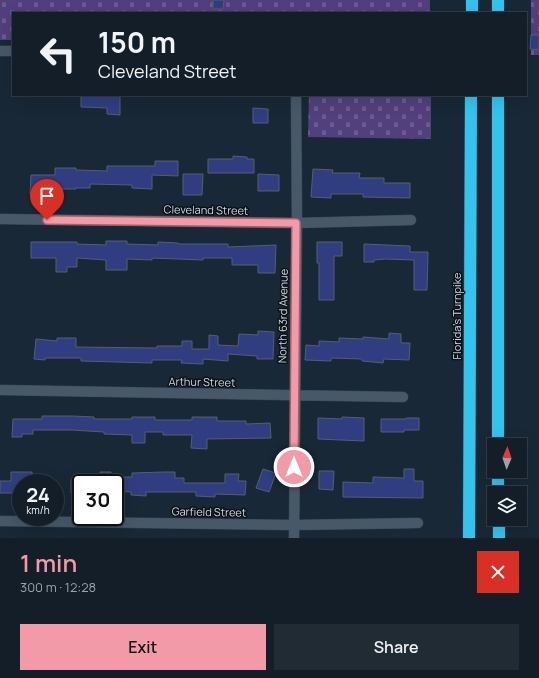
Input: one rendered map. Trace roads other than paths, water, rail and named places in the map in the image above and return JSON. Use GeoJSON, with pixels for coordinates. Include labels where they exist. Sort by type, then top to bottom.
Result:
{"type":"FeatureCollection","features":[{"type":"Feature","properties":{"kind":"highway"},"geometry":{"type":"LineString","coordinates":[[472,0],[472,12]]}},
{"type":"Feature","properties":{"kind":"highway"},"geometry":{"type":"LineString","coordinates":[[498,0],[498,12]]}},
{"type":"Feature","properties":{"kind":"highway","name":"Florida's Turnpike"},"geometry":{"type":"LineString","coordinates":[[469,538],[471,96]]}},
{"type":"Feature","properties":{"kind":"highway"},"geometry":{"type":"LineString","coordinates":[[498,96],[498,438]]}},
{"type":"Feature","properties":{"kind":"highway"},"geometry":{"type":"LineString","coordinates":[[499,526],[499,538]]}},
{"type":"Feature","properties":{"kind":"street"},"geometry":{"type":"LineString","coordinates":[[0,51],[12,51]]}},
{"type":"Feature","properties":{"kind":"street","name":"North 63rd Avenue"},"geometry":{"type":"LineString","coordinates":[[294,538],[296,96]]}},
{"type":"Feature","properties":{"kind":"street","name":"Cleveland Street"},"geometry":{"type":"LineString","coordinates":[[0,219],[296,223],[411,220]]}},
{"type":"Feature","properties":{"kind":"street","name":"Arthur Street"},"geometry":{"type":"LineString","coordinates":[[0,390],[403,397]]}},
{"type":"Feature","properties":{"kind":"street","name":"Garfield Street"},"geometry":{"type":"LineString","coordinates":[[0,521],[294,525],[418,524]]}}]}
